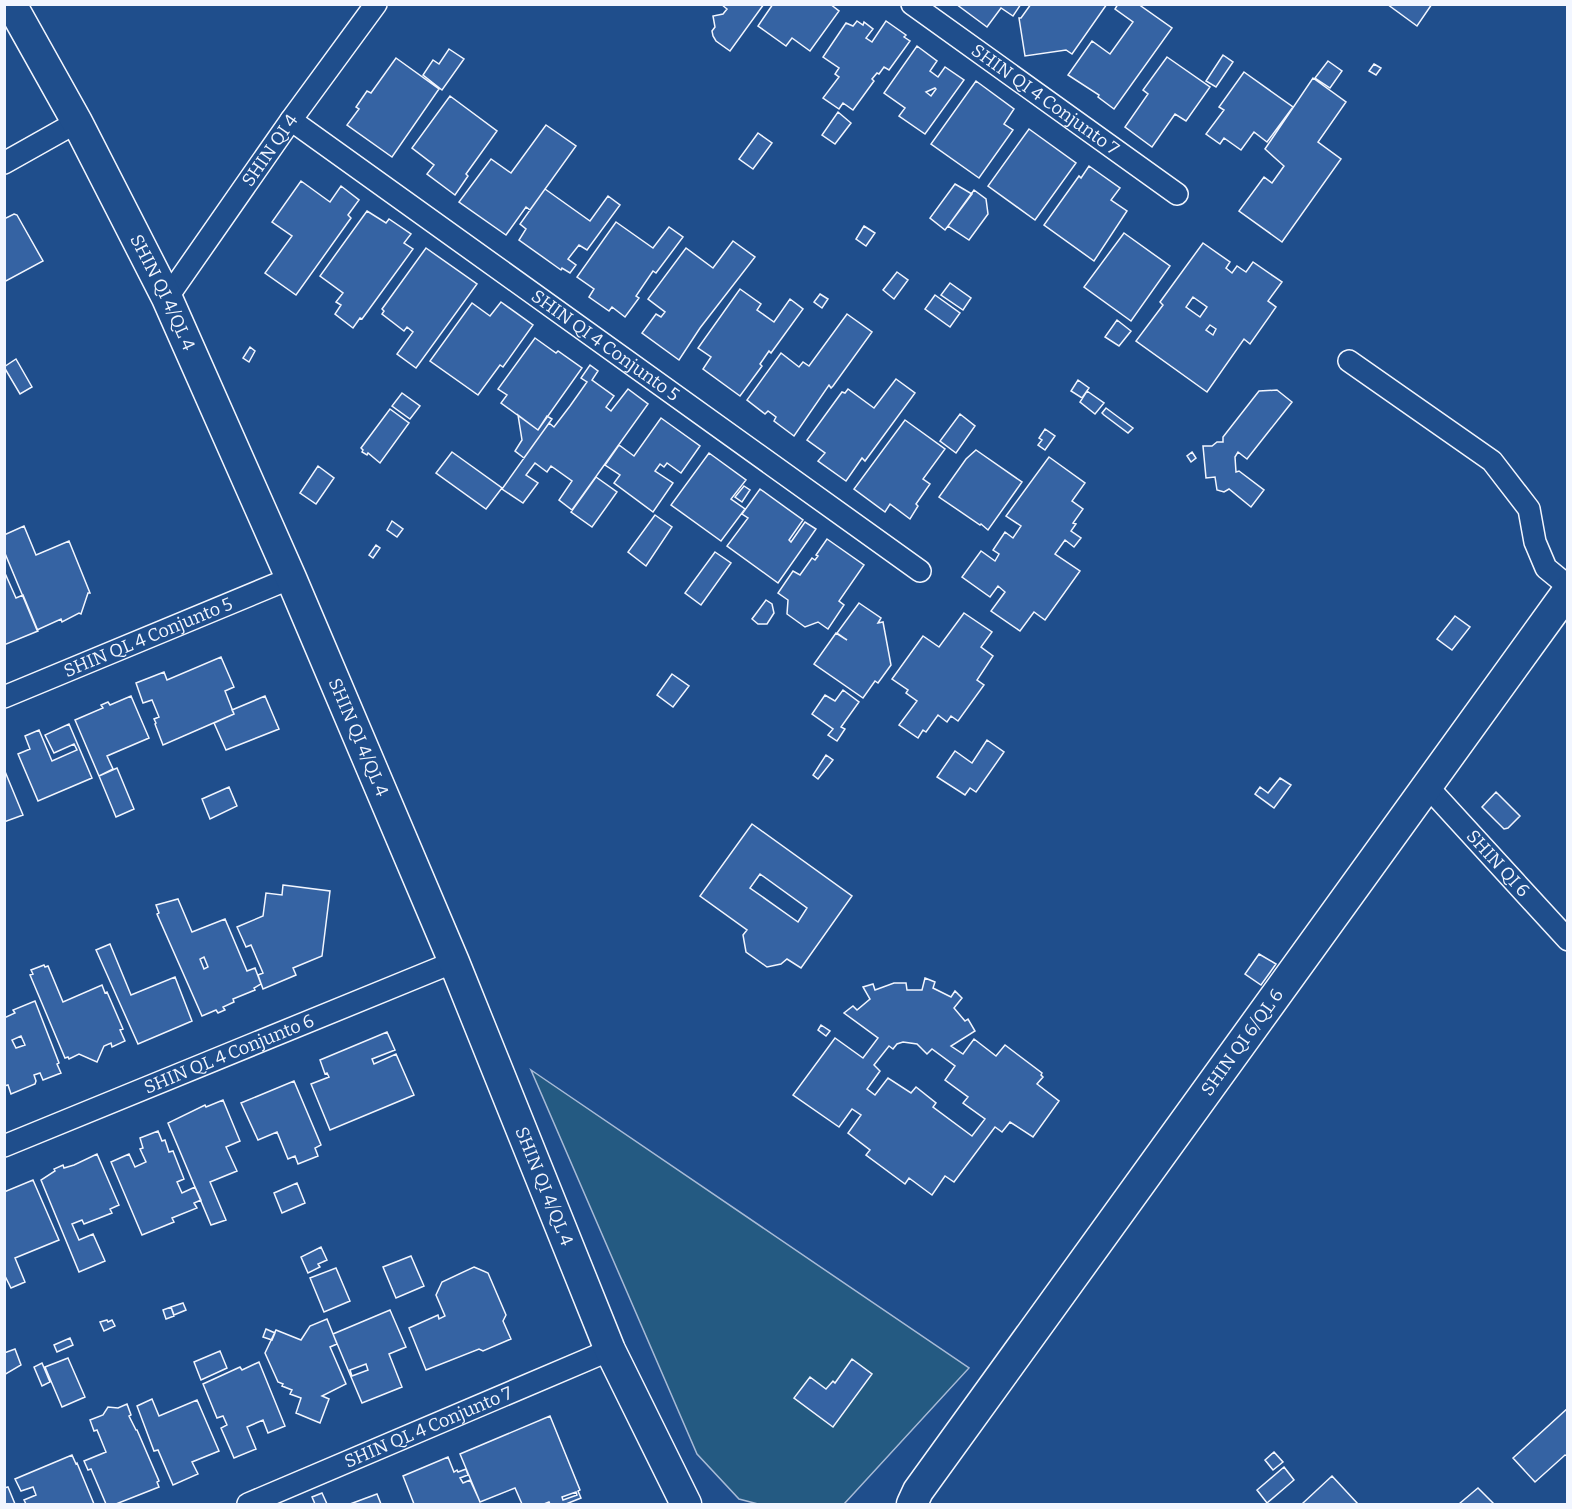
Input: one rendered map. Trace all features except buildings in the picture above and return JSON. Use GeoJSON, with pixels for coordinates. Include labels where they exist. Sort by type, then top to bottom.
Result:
{"type":"FeatureCollection","features":[{"type":"Feature","properties":{"kind":"street","name":"SHIN QI 4/QL 4"},"geometry":{"type":"LineString","coordinates":[[11,4],[77,122],[167,298],[291,578],[454,962],[610,1350],[681,1494],[706,1504]]}},
{"type":"Feature","properties":{"kind":"street","name":"SHIN QI 4"},"geometry":{"type":"LineString","coordinates":[[167,298],[291,120],[376,4]]}},
{"type":"Feature","properties":{"kind":"street","name":"SHIN QI 4 Conjunto 7"},"geometry":{"type":"LineString","coordinates":[[912,4],[1177,194]]}},
{"type":"Feature","properties":{"kind":"street","name":"SHIN QI 4 Conjunto 5"},"geometry":{"type":"LineString","coordinates":[[291,120],[920,571]]}},
{"type":"Feature","properties":{"kind":"street"},"geometry":{"type":"LineString","coordinates":[[4,163],[77,122]]}},
{"type":"Feature","properties":{"kind":"street"},"geometry":{"type":"LineString","coordinates":[[1349,361],[1492,461],[1529,509],[1535,542],[1546,568],[1568,586]]}},
{"type":"Feature","properties":{"kind":"street","name":"SHIN QL 4 Conjunto 5"},"geometry":{"type":"LineString","coordinates":[[4,697],[291,578]]}},
{"type":"Feature","properties":{"kind":"street","name":"SHIN QI 6/QL 6"},"geometry":{"type":"LineString","coordinates":[[909,1500],[1568,591]]}},
{"type":"Feature","properties":{"kind":"street","name":"SHIN QI 6"},"geometry":{"type":"LineString","coordinates":[[1427,786],[1568,940]]}},
{"type":"Feature","properties":{"kind":"street","name":"SHIN QL 4 Conjunto 6"},"geometry":{"type":"LineString","coordinates":[[4,1146],[454,962]]}},
{"type":"Feature","properties":{"kind":"street","name":"SHIN QL 4 Conjunto 7"},"geometry":{"type":"LineString","coordinates":[[248,1504],[610,1350]]}},
{"type":"Feature","properties":{"kind":"shaded area"},"geometry":{"type":"Polygon","coordinates":[[[531,1070],[969,1368],[844,1504],[758,1504],[739,1499],[697,1454],[531,1070]]]}}]}
